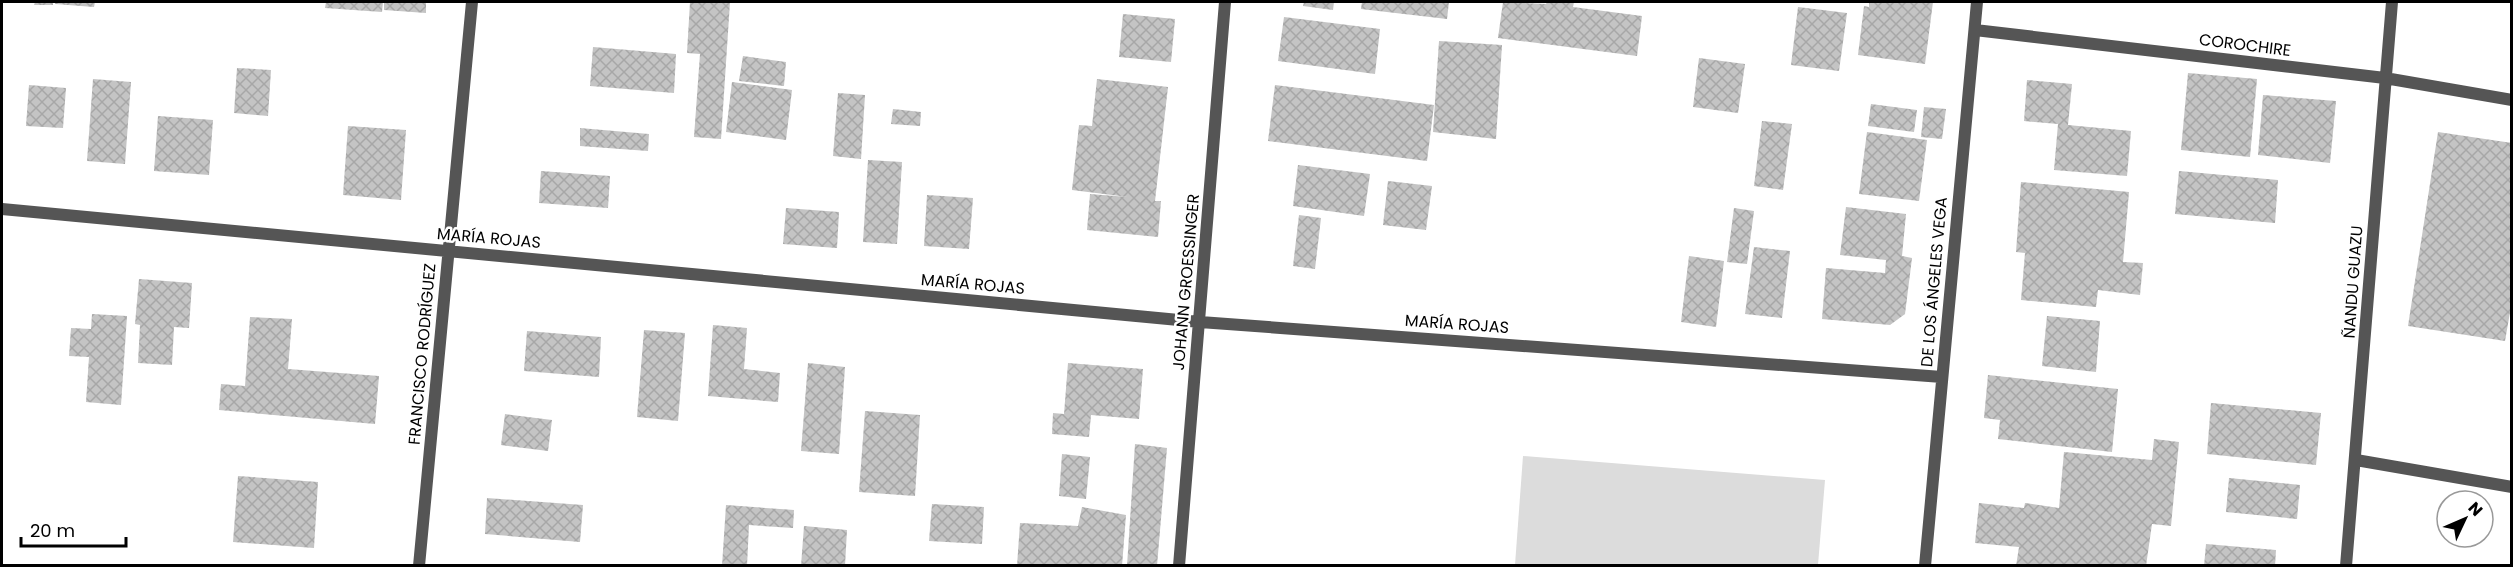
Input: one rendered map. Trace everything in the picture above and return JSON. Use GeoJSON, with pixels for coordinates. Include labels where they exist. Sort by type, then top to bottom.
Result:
{"type":"FeatureCollection","features":[{"type":"Feature","properties":{"kind":"street","name":"FRANCISCO RODRÍGUEZ"},"geometry":{"type":"LineString","coordinates":[[419,566],[472,2]]}},
{"type":"Feature","properties":{"kind":"street","name":"JOHANN GROESSINGER"},"geometry":{"type":"LineString","coordinates":[[1179,566],[1225,2]]}},
{"type":"Feature","properties":{"kind":"street","name":"DE LOS ÁNGELES VEGA"},"geometry":{"type":"LineString","coordinates":[[1925,566],[1977,2]]}},
{"type":"Feature","properties":{"kind":"street","name":"ÑANDU GUAZU"},"geometry":{"type":"LineString","coordinates":[[2346,566],[2392,2]]}},
{"type":"Feature","properties":{"kind":"street","name":"COROCHIRE"},"geometry":{"type":"LineString","coordinates":[[1975,30],[2385,78],[2511,100]]}},
{"type":"Feature","properties":{"kind":"street","name":"MARÍA ROJAS"},"geometry":{"type":"LineString","coordinates":[[2,209],[1200,322],[1942,377]]}},
{"type":"Feature","properties":{"kind":"street"},"geometry":{"type":"LineString","coordinates":[[2356,460],[2511,487]]}},
{"type":"Feature","properties":{"kind":"shaded area"},"geometry":{"type":"Polygon","coordinates":[[[1523,456],[1825,480],[1818,565],[1515,565],[1523,456]]]}},
{"type":"Feature","properties":{"kind":"building"},"geometry":{"type":"Polygon","coordinates":[[[35,2],[53,2],[53,5],[34,5],[35,2]]]}},
{"type":"Feature","properties":{"kind":"building"},"geometry":{"type":"Polygon","coordinates":[[[55,2],[95,2],[94,7],[55,4],[55,2]]]}},
{"type":"Feature","properties":{"kind":"building"},"geometry":{"type":"Polygon","coordinates":[[[326,2],[383,2],[382,12],[325,8],[326,2]]]}},
{"type":"Feature","properties":{"kind":"building"},"geometry":{"type":"Polygon","coordinates":[[[384,2],[426,2],[426,13],[384,10],[384,2]]]}},
{"type":"Feature","properties":{"kind":"building"},"geometry":{"type":"Polygon","coordinates":[[[690,2],[730,2],[721,139],[694,137],[700,54],[687,53],[690,2]]]}},
{"type":"Feature","properties":{"kind":"building"},"geometry":{"type":"Polygon","coordinates":[[[1304,2],[1334,2],[1333,10],[1303,6],[1304,2]]]}},
{"type":"Feature","properties":{"kind":"building"},"geometry":{"type":"Polygon","coordinates":[[[1362,2],[1449,2],[1447,19],[1361,9],[1362,2]]]}},
{"type":"Feature","properties":{"kind":"building"},"geometry":{"type":"Polygon","coordinates":[[[1503,2],[1546,4],[1547,2],[1574,2],[1573,7],[1642,16],[1637,56],[1498,38],[1503,2]]]}},
{"type":"Feature","properties":{"kind":"building"},"geometry":{"type":"Polygon","coordinates":[[[1869,2],[1933,2],[1925,64],[1858,55],[1864,6],[1869,7],[1869,2]]]}},
{"type":"Feature","properties":{"kind":"building"},"geometry":{"type":"Polygon","coordinates":[[[1798,7],[1847,13],[1839,71],[1791,65],[1798,7]]]}},
{"type":"Feature","properties":{"kind":"building"},"geometry":{"type":"Polygon","coordinates":[[[1123,14],[1175,19],[1171,62],[1119,57],[1123,14]]]}},
{"type":"Feature","properties":{"kind":"building"},"geometry":{"type":"Polygon","coordinates":[[[1284,17],[1380,29],[1375,74],[1278,61],[1284,17]]]}},
{"type":"Feature","properties":{"kind":"building"},"geometry":{"type":"Polygon","coordinates":[[[1439,41],[1502,45],[1496,139],[1433,132],[1439,41]]]}},
{"type":"Feature","properties":{"kind":"building"},"geometry":{"type":"Polygon","coordinates":[[[593,47],[676,54],[674,93],[590,86],[593,47]]]}},
{"type":"Feature","properties":{"kind":"building"},"geometry":{"type":"Polygon","coordinates":[[[743,56],[786,62],[784,86],[739,81],[743,56]]]}},
{"type":"Feature","properties":{"kind":"building"},"geometry":{"type":"Polygon","coordinates":[[[1699,58],[1745,64],[1738,113],[1693,107],[1699,58]]]}},
{"type":"Feature","properties":{"kind":"building"},"geometry":{"type":"Polygon","coordinates":[[[237,68],[271,70],[268,116],[234,113],[237,68]]]}},
{"type":"Feature","properties":{"kind":"building"},"geometry":{"type":"Polygon","coordinates":[[[2188,73],[2257,79],[2250,157],[2181,150],[2188,73]]]}},
{"type":"Feature","properties":{"kind":"building"},"geometry":{"type":"Polygon","coordinates":[[[93,79],[131,82],[125,164],[87,161],[93,79]]]}},
{"type":"Feature","properties":{"kind":"building"},"geometry":{"type":"Polygon","coordinates":[[[1097,79],[1168,87],[1155,201],[1161,201],[1158,237],[1087,230],[1090,194],[1128,197],[1072,190],[1079,125],[1092,126],[1097,79]]]}},
{"type":"Feature","properties":{"kind":"building"},"geometry":{"type":"Polygon","coordinates":[[[2027,80],[2072,84],[2068,125],[2131,131],[2127,176],[2054,170],[2058,124],[2024,121],[2027,80]]]}},
{"type":"Feature","properties":{"kind":"building"},"geometry":{"type":"Polygon","coordinates":[[[732,82],[792,90],[786,140],[726,132],[732,82]]]}},
{"type":"Feature","properties":{"kind":"building"},"geometry":{"type":"Polygon","coordinates":[[[29,85],[66,88],[63,128],[26,126],[29,85]]]}},
{"type":"Feature","properties":{"kind":"building"},"geometry":{"type":"Polygon","coordinates":[[[1275,85],[1434,105],[1427,161],[1268,141],[1275,85]]]}},
{"type":"Feature","properties":{"kind":"building"},"geometry":{"type":"Polygon","coordinates":[[[838,93],[865,95],[861,159],[833,156],[838,93]]]}},
{"type":"Feature","properties":{"kind":"building"},"geometry":{"type":"Polygon","coordinates":[[[2263,95],[2336,101],[2330,163],[2258,155],[2263,95]]]}},
{"type":"Feature","properties":{"kind":"building"},"geometry":{"type":"Polygon","coordinates":[[[1871,104],[1917,110],[1914,132],[1868,126],[1871,104]]]}},
{"type":"Feature","properties":{"kind":"building"},"geometry":{"type":"Polygon","coordinates":[[[1924,107],[1946,109],[1942,139],[1921,137],[1924,107]]]}},
{"type":"Feature","properties":{"kind":"building"},"geometry":{"type":"Polygon","coordinates":[[[893,109],[921,112],[920,126],[891,124],[893,109]]]}},
{"type":"Feature","properties":{"kind":"building"},"geometry":{"type":"Polygon","coordinates":[[[158,116],[213,120],[209,175],[154,171],[158,116]]]}},
{"type":"Feature","properties":{"kind":"building"},"geometry":{"type":"Polygon","coordinates":[[[1762,121],[1792,124],[1783,190],[1754,186],[1762,121]]]}},
{"type":"Feature","properties":{"kind":"building"},"geometry":{"type":"Polygon","coordinates":[[[348,126],[406,130],[401,200],[343,195],[348,126]]]}},
{"type":"Feature","properties":{"kind":"building"},"geometry":{"type":"Polygon","coordinates":[[[580,128],[649,134],[648,151],[580,146],[580,128]]]}},
{"type":"Feature","properties":{"kind":"building"},"geometry":{"type":"Polygon","coordinates":[[[1867,132],[1927,140],[1919,201],[1859,194],[1867,132]]]}},
{"type":"Feature","properties":{"kind":"building"},"geometry":{"type":"Polygon","coordinates":[[[2438,132],[2512,143],[2512,301],[2505,341],[2408,326],[2438,132]]]}},
{"type":"Feature","properties":{"kind":"building"},"geometry":{"type":"Polygon","coordinates":[[[868,160],[902,162],[897,244],[863,242],[868,160]]]}},
{"type":"Feature","properties":{"kind":"building"},"geometry":{"type":"Polygon","coordinates":[[[1298,165],[1370,174],[1364,216],[1293,206],[1298,165]]]}},
{"type":"Feature","properties":{"kind":"building"},"geometry":{"type":"Polygon","coordinates":[[[541,171],[610,176],[608,208],[539,203],[541,171]]]}},
{"type":"Feature","properties":{"kind":"building"},"geometry":{"type":"Polygon","coordinates":[[[2179,171],[2278,180],[2275,223],[2175,214],[2179,171]]]}},
{"type":"Feature","properties":{"kind":"building"},"geometry":{"type":"Polygon","coordinates":[[[1388,181],[1432,186],[1426,230],[1383,225],[1388,181]]]}},
{"type":"Feature","properties":{"kind":"building"},"geometry":{"type":"Polygon","coordinates":[[[2021,182],[2129,192],[2123,262],[2143,263],[2140,295],[2098,290],[2096,307],[2021,300],[2025,253],[2016,252],[2021,182]]]}},
{"type":"Feature","properties":{"kind":"building"},"geometry":{"type":"Polygon","coordinates":[[[927,195],[973,198],[969,249],[924,246],[927,195]]]}},
{"type":"Feature","properties":{"kind":"building"},"geometry":{"type":"Polygon","coordinates":[[[1846,207],[1906,214],[1902,256],[1912,258],[1905,314],[1890,325],[1822,319],[1826,268],[1885,273],[1886,260],[1840,255],[1846,207]]]}},
{"type":"Feature","properties":{"kind":"building"},"geometry":{"type":"Polygon","coordinates":[[[786,208],[839,212],[837,248],[783,244],[786,208]]]}},
{"type":"Feature","properties":{"kind":"building"},"geometry":{"type":"Polygon","coordinates":[[[1734,208],[1754,211],[1747,264],[1727,262],[1734,208]]]}},
{"type":"Feature","properties":{"kind":"building"},"geometry":{"type":"Polygon","coordinates":[[[1299,215],[1321,218],[1315,269],[1293,266],[1299,215]]]}},
{"type":"Feature","properties":{"kind":"building"},"geometry":{"type":"Polygon","coordinates":[[[1754,247],[1790,251],[1782,318],[1745,314],[1754,247]]]}},
{"type":"Feature","properties":{"kind":"building"},"geometry":{"type":"Polygon","coordinates":[[[1689,256],[1724,261],[1716,327],[1681,322],[1689,256]]]}},
{"type":"Feature","properties":{"kind":"building"},"geometry":{"type":"Polygon","coordinates":[[[139,279],[192,283],[189,328],[174,327],[172,365],[138,363],[140,325],[135,324],[139,279]]]}},
{"type":"Feature","properties":{"kind":"building"},"geometry":{"type":"Polygon","coordinates":[[[92,314],[127,316],[121,405],[86,402],[89,357],[69,356],[71,328],[91,329],[92,314]]]}},
{"type":"Feature","properties":{"kind":"building"},"geometry":{"type":"Polygon","coordinates":[[[2047,316],[2100,321],[2096,372],[2042,366],[2047,316]]]}},
{"type":"Feature","properties":{"kind":"building"},"geometry":{"type":"Polygon","coordinates":[[[250,317],[292,319],[288,369],[379,376],[375,424],[219,410],[221,384],[245,386],[250,317]]]}},
{"type":"Feature","properties":{"kind":"building"},"geometry":{"type":"Polygon","coordinates":[[[713,325],[747,328],[744,369],[780,373],[778,402],[708,396],[713,325]]]}},
{"type":"Feature","properties":{"kind":"building"},"geometry":{"type":"Polygon","coordinates":[[[644,330],[685,333],[678,421],[637,417],[644,330]]]}},
{"type":"Feature","properties":{"kind":"building"},"geometry":{"type":"Polygon","coordinates":[[[527,331],[601,337],[599,377],[524,371],[527,331]]]}},
{"type":"Feature","properties":{"kind":"building"},"geometry":{"type":"Polygon","coordinates":[[[808,363],[845,367],[839,454],[801,451],[808,363]]]}},
{"type":"Feature","properties":{"kind":"building"},"geometry":{"type":"Polygon","coordinates":[[[1068,363],[1143,369],[1139,419],[1091,415],[1089,437],[1052,434],[1053,413],[1064,414],[1068,363]]]}},
{"type":"Feature","properties":{"kind":"building"},"geometry":{"type":"Polygon","coordinates":[[[1988,375],[2118,389],[2112,452],[1998,439],[2000,420],[1984,418],[1988,375]]]}},
{"type":"Feature","properties":{"kind":"building"},"geometry":{"type":"Polygon","coordinates":[[[2211,403],[2321,413],[2316,465],[2207,454],[2211,403]]]}},
{"type":"Feature","properties":{"kind":"building"},"geometry":{"type":"Polygon","coordinates":[[[865,411],[920,415],[915,496],[859,492],[865,411]]]}},
{"type":"Feature","properties":{"kind":"building"},"geometry":{"type":"Polygon","coordinates":[[[505,414],[552,420],[548,451],[501,445],[505,414]]]}},
{"type":"Feature","properties":{"kind":"building"},"geometry":{"type":"Polygon","coordinates":[[[2154,439],[2179,442],[2171,526],[2152,524],[2146,566],[2016,566],[2019,547],[1975,543],[1979,503],[2024,508],[2025,503],[2059,508],[2064,452],[2152,460],[2154,439]]]}},
{"type":"Feature","properties":{"kind":"building"},"geometry":{"type":"Polygon","coordinates":[[[1135,444],[1167,448],[1157,566],[1127,566],[1135,444]]]}},
{"type":"Feature","properties":{"kind":"building"},"geometry":{"type":"Polygon","coordinates":[[[1062,454],[1090,457],[1086,499],[1059,496],[1062,454]]]}},
{"type":"Feature","properties":{"kind":"building"},"geometry":{"type":"Polygon","coordinates":[[[238,476],[318,482],[314,548],[233,542],[238,476]]]}},
{"type":"Feature","properties":{"kind":"building"},"geometry":{"type":"Polygon","coordinates":[[[2229,478],[2300,485],[2297,519],[2226,512],[2229,478]]]}},
{"type":"Feature","properties":{"kind":"building"},"geometry":{"type":"Polygon","coordinates":[[[487,498],[583,505],[580,542],[485,534],[487,498]]]}},
{"type":"Feature","properties":{"kind":"building"},"geometry":{"type":"Polygon","coordinates":[[[932,504],[984,507],[982,544],[929,541],[932,504]]]}},
{"type":"Feature","properties":{"kind":"building"},"geometry":{"type":"Polygon","coordinates":[[[726,505],[794,510],[793,528],[749,525],[747,566],[722,566],[726,505]]]}},
{"type":"Feature","properties":{"kind":"building"},"geometry":{"type":"Polygon","coordinates":[[[1082,507],[1126,515],[1122,566],[1017,566],[1020,523],[1078,526],[1082,507]]]}},
{"type":"Feature","properties":{"kind":"building"},"geometry":{"type":"Polygon","coordinates":[[[804,526],[847,530],[845,566],[801,566],[804,526]]]}},
{"type":"Feature","properties":{"kind":"building"},"geometry":{"type":"Polygon","coordinates":[[[2206,544],[2276,550],[2275,566],[2204,566],[2206,544]]]}}]}
